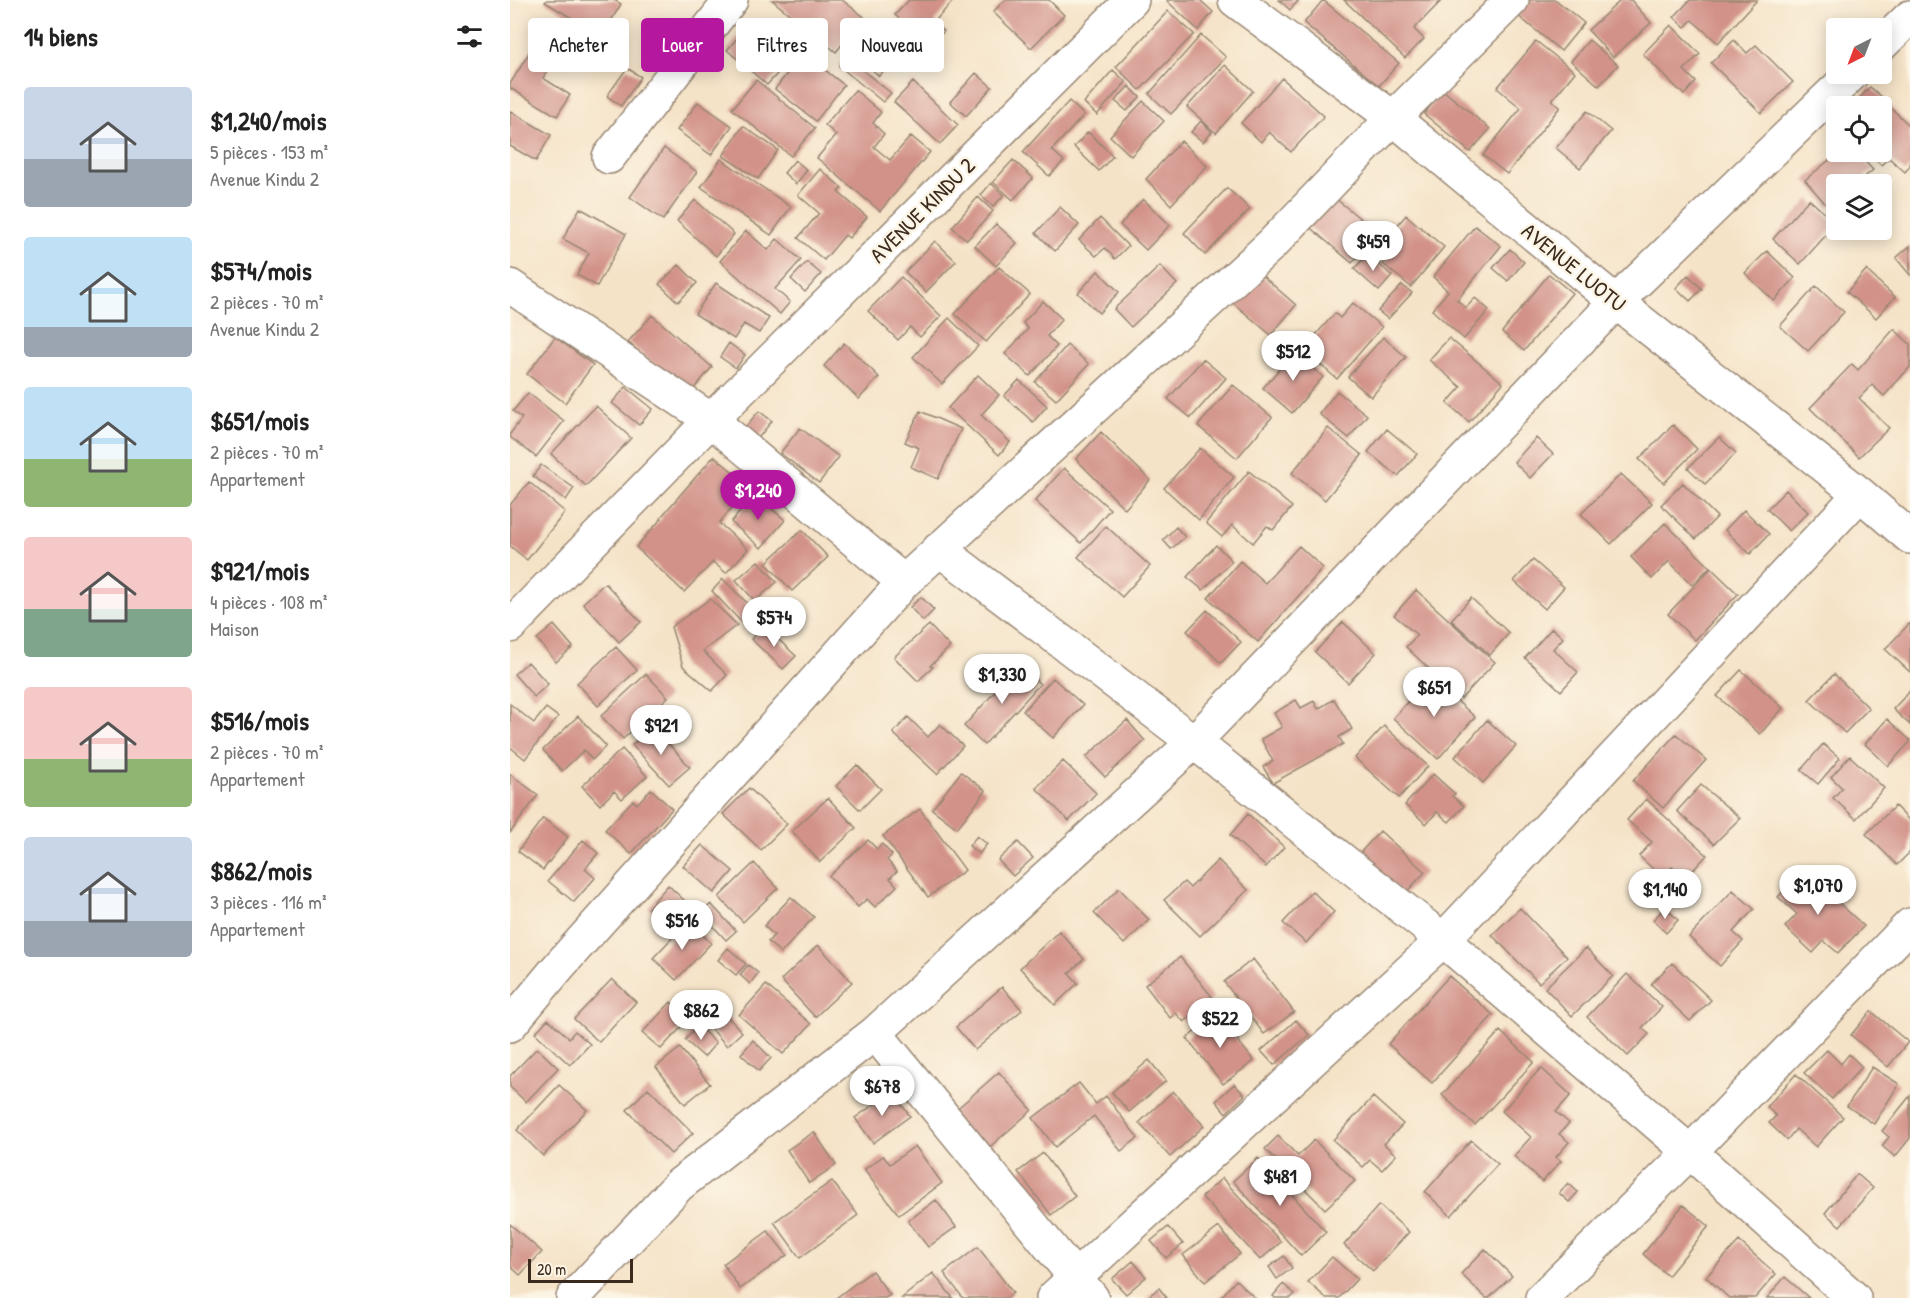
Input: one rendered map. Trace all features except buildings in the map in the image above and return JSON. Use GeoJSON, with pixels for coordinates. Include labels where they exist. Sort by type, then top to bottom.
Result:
{"type":"FeatureCollection","features":[{"type":"Feature","properties":{"kind":"street"},"geometry":{"type":"LineString","coordinates":[[609,157],[731,0]]}},
{"type":"Feature","properties":{"kind":"street","name":"AVENUE KINDU 2"},"geometry":{"type":"LineString","coordinates":[[510,626],[711,420],[1132,0]]}},
{"type":"Feature","properties":{"kind":"street","name":"AVENUE LUOTU"},"geometry":{"type":"LineString","coordinates":[[1235,0],[1393,118],[1616,302],[1860,494],[1907,527]]}},
{"type":"Feature","properties":{"kind":"street"},"geometry":{"type":"LineString","coordinates":[[510,1025],[568,956],[904,582],[1272,244],[1393,118],[1512,0]]}},
{"type":"Feature","properties":{"kind":"street"},"geometry":{"type":"LineString","coordinates":[[1892,34],[1910,17]]}},
{"type":"Feature","properties":{"kind":"street"},"geometry":{"type":"LineString","coordinates":[[573,1298],[679,1185],[875,1033],[1194,742],[1616,302],[1842,84]]}},
{"type":"Feature","properties":{"kind":"street"},"geometry":{"type":"LineString","coordinates":[[510,286],[711,420],[904,582]]}},
{"type":"Feature","properties":{"kind":"street"},"geometry":{"type":"LineString","coordinates":[[875,1033],[1074,1291],[1443,940],[1860,494]]}},
{"type":"Feature","properties":{"kind":"street"},"geometry":{"type":"LineString","coordinates":[[939,549],[1194,742],[1443,940],[1690,1152],[1854,1298]]}},
{"type":"Feature","properties":{"kind":"street"},"geometry":{"type":"LineString","coordinates":[[1542,1298],[1690,1152],[1910,925]]}}]}
